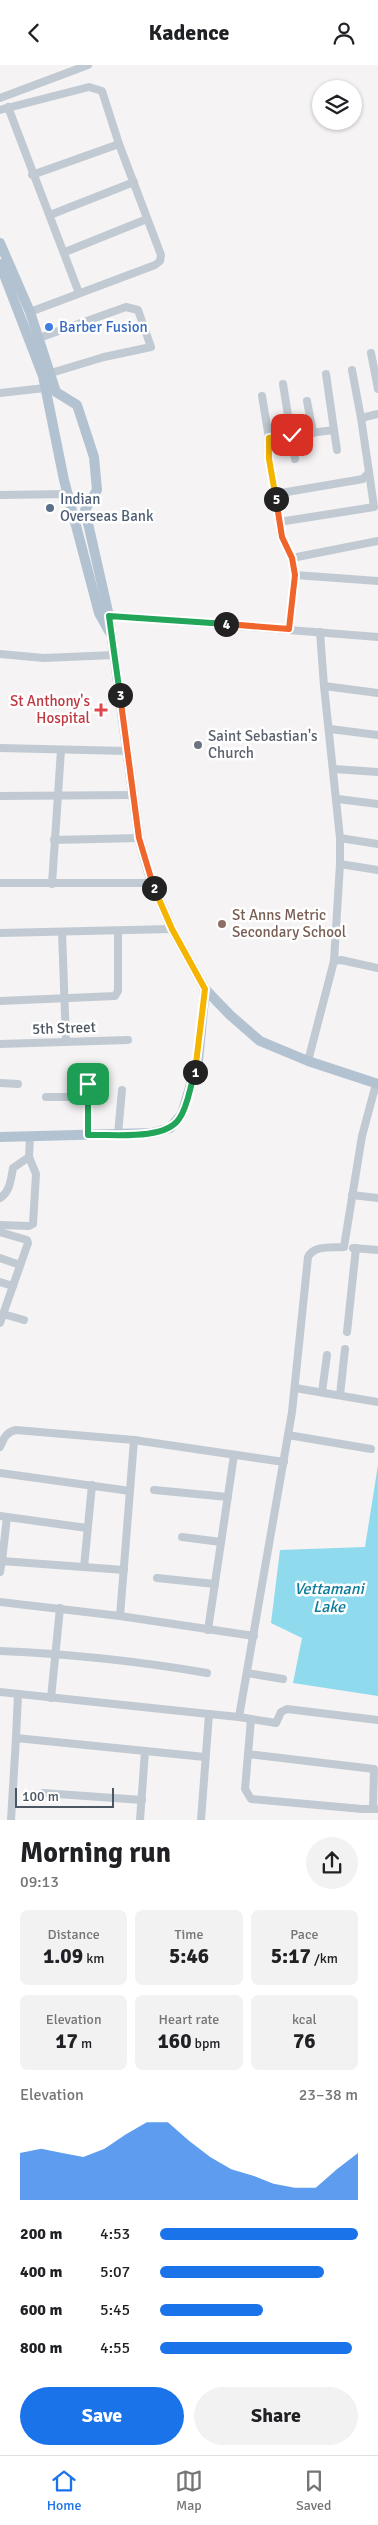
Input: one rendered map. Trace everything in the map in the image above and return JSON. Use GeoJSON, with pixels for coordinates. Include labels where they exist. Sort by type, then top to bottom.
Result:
{"type":"FeatureCollection","features":[{"type":"Feature","properties":{"kind":"main road"},"geometry":{"type":"LineString","coordinates":[[0,243],[30,312],[56,392],[77,405],[94,457],[97,491],[85,510],[109,616],[139,838],[152,883],[172,929],[205,989],[230,1015],[260,1041],[308,1061],[377,1084]]}},
{"type":"Feature","properties":{"kind":"main road"},"geometry":{"type":"LineString","coordinates":[[0,264],[31,341],[49,400],[68,494],[99,613],[112,636]]}},
{"type":"Feature","properties":{"kind":"main road"},"geometry":{"type":"LineString","coordinates":[[0,1137],[159,1132],[174,1125],[182,1114],[198,1061],[205,989]]}},
{"type":"Feature","properties":{"kind":"street"},"geometry":{"type":"LineString","coordinates":[[0,98],[88,65]]}},
{"type":"Feature","properties":{"kind":"street"},"geometry":{"type":"LineString","coordinates":[[30,312],[79,293],[160,261],[161,255],[118,143],[102,91],[89,87],[4,109],[50,215],[79,293]]}},
{"type":"Feature","properties":{"kind":"street"},"geometry":{"type":"LineString","coordinates":[[32,175],[118,143]]}},
{"type":"Feature","properties":{"kind":"street"},"geometry":{"type":"LineString","coordinates":[[50,215],[134,181]]}},
{"type":"Feature","properties":{"kind":"street"},"geometry":{"type":"LineString","coordinates":[[65,253],[147,219]]}},
{"type":"Feature","properties":{"kind":"street"},"geometry":{"type":"LineString","coordinates":[[39,339],[126,307],[138,310],[151,347],[104,357],[51,373]]}},
{"type":"Feature","properties":{"kind":"street"},"geometry":{"type":"LineString","coordinates":[[372,353],[378,389]]}},
{"type":"Feature","properties":{"kind":"street"},"geometry":{"type":"LineString","coordinates":[[280,522],[374,507],[352,370]]}},
{"type":"Feature","properties":{"kind":"street"},"geometry":{"type":"LineString","coordinates":[[326,374],[337,450]]}},
{"type":"Feature","properties":{"kind":"street"},"geometry":{"type":"LineString","coordinates":[[283,384],[295,459]]}},
{"type":"Feature","properties":{"kind":"street"},"geometry":{"type":"LineString","coordinates":[[0,393],[45,388]]}},
{"type":"Feature","properties":{"kind":"street"},"geometry":{"type":"LineString","coordinates":[[262,396],[269,438],[269,459],[282,537],[292,558],[295,575],[289,629]]}},
{"type":"Feature","properties":{"kind":"street"},"geometry":{"type":"LineString","coordinates":[[307,401],[313,433]]}},
{"type":"Feature","properties":{"kind":"street"},"geometry":{"type":"LineString","coordinates":[[361,417],[378,414]]}},
{"type":"Feature","properties":{"kind":"street"},"geometry":{"type":"LineString","coordinates":[[269,438],[334,430]]}},
{"type":"Feature","properties":{"kind":"street"},"geometry":{"type":"LineString","coordinates":[[275,494],[363,479],[368,472]]}},
{"type":"Feature","properties":{"kind":"street"},"geometry":{"type":"LineString","coordinates":[[0,495],[68,494]]}},
{"type":"Feature","properties":{"kind":"street"},"geometry":{"type":"LineString","coordinates":[[292,558],[378,541]]}},
{"type":"Feature","properties":{"kind":"street"},"geometry":{"type":"LineString","coordinates":[[295,575],[378,581]]}},
{"type":"Feature","properties":{"kind":"street"},"geometry":{"type":"LineString","coordinates":[[109,616],[378,637]]}},
{"type":"Feature","properties":{"kind":"street"},"geometry":{"type":"LineString","coordinates":[[308,1061],[334,961],[340,864],[338,799],[324,686],[320,631]]}},
{"type":"Feature","properties":{"kind":"street"},"geometry":{"type":"LineString","coordinates":[[0,653],[44,658],[114,655]]}},
{"type":"Feature","properties":{"kind":"street"},"geometry":{"type":"LineString","coordinates":[[324,686],[378,693]]}},
{"type":"Feature","properties":{"kind":"street"},"geometry":{"type":"LineString","coordinates":[[330,729],[378,735]]}},
{"type":"Feature","properties":{"kind":"street"},"geometry":{"type":"LineString","coordinates":[[0,748],[128,751]]}},
{"type":"Feature","properties":{"kind":"street"},"geometry":{"type":"LineString","coordinates":[[52,883],[61,750]]}},
{"type":"Feature","properties":{"kind":"street"},"geometry":{"type":"LineString","coordinates":[[334,769],[378,771]]}},
{"type":"Feature","properties":{"kind":"street"},"geometry":{"type":"LineString","coordinates":[[0,796],[134,795]]}},
{"type":"Feature","properties":{"kind":"street"},"geometry":{"type":"LineString","coordinates":[[338,799],[378,804]]}},
{"type":"Feature","properties":{"kind":"street"},"geometry":{"type":"LineString","coordinates":[[54,839],[139,838]]}},
{"type":"Feature","properties":{"kind":"street"},"geometry":{"type":"LineString","coordinates":[[340,838],[378,844]]}},
{"type":"Feature","properties":{"kind":"street"},"geometry":{"type":"LineString","coordinates":[[340,864],[378,870]]}},
{"type":"Feature","properties":{"kind":"street"},"geometry":{"type":"LineString","coordinates":[[0,883],[152,883]]}},
{"type":"Feature","properties":{"kind":"street"},"geometry":{"type":"LineString","coordinates":[[0,933],[172,929]]}},
{"type":"Feature","properties":{"kind":"street"},"geometry":{"type":"LineString","coordinates":[[0,1001],[115,996],[118,991],[118,931]]}},
{"type":"Feature","properties":{"kind":"street"},"geometry":{"type":"LineString","coordinates":[[62,932],[66,1041]]}},
{"type":"Feature","properties":{"kind":"street"},"geometry":{"type":"LineString","coordinates":[[334,961],[342,960],[378,967]]}},
{"type":"Feature","properties":{"kind":"street","name":"5th Street"},"geometry":{"type":"LineString","coordinates":[[0,1044],[128,1040]]}},
{"type":"Feature","properties":{"kind":"street"},"geometry":{"type":"LineString","coordinates":[[0,1083],[18,1083]]}},
{"type":"Feature","properties":{"kind":"street"},"geometry":{"type":"LineString","coordinates":[[88,1084],[88,1135]]}},
{"type":"Feature","properties":{"kind":"street"},"geometry":{"type":"LineString","coordinates":[[344,1247],[364,1128],[377,1084]]}},
{"type":"Feature","properties":{"kind":"street"},"geometry":{"type":"LineString","coordinates":[[118,1134],[122,1090]]}},
{"type":"Feature","properties":{"kind":"street"},"geometry":{"type":"LineString","coordinates":[[46,1097],[88,1097]]}},
{"type":"Feature","properties":{"kind":"street"},"geometry":{"type":"LineString","coordinates":[[0,1225],[29,1226],[33,1224],[36,1174],[29,1157],[30,1136]]}},
{"type":"Feature","properties":{"kind":"street"},"geometry":{"type":"LineString","coordinates":[[0,1198],[5,1195],[10,1185],[13,1168],[29,1157]]}},
{"type":"Feature","properties":{"kind":"street"},"geometry":{"type":"LineString","coordinates":[[352,1195],[378,1198]]}},
{"type":"Feature","properties":{"kind":"street"},"geometry":{"type":"LineString","coordinates":[[0,1232],[27,1240],[28,1243],[0,1323]]}},
{"type":"Feature","properties":{"kind":"street"},"geometry":{"type":"LineString","coordinates":[[239,1717],[284,1462],[295,1388],[308,1257],[310,1252],[316,1249],[344,1247],[378,1251]]}},
{"type":"Feature","properties":{"kind":"street"},"geometry":{"type":"LineString","coordinates":[[347,1332],[356,1249]]}},
{"type":"Feature","properties":{"kind":"street"},"geometry":{"type":"LineString","coordinates":[[0,1257],[20,1265]]}},
{"type":"Feature","properties":{"kind":"street"},"geometry":{"type":"LineString","coordinates":[[0,1282],[13,1287]]}},
{"type":"Feature","properties":{"kind":"street"},"geometry":{"type":"LineString","coordinates":[[3,1310],[24,1320]]}},
{"type":"Feature","properties":{"kind":"street"},"geometry":{"type":"LineString","coordinates":[[340,1395],[345,1349]]}},
{"type":"Feature","properties":{"kind":"street"},"geometry":{"type":"LineString","coordinates":[[322,1392],[327,1355]]}},
{"type":"Feature","properties":{"kind":"street"},"geometry":{"type":"LineString","coordinates":[[295,1388],[378,1401]]}},
{"type":"Feature","properties":{"kind":"street"},"geometry":{"type":"LineString","coordinates":[[0,1447],[4,1437],[10,1431],[16,1430],[134,1441],[284,1462]]}},
{"type":"Feature","properties":{"kind":"street"},"geometry":{"type":"LineString","coordinates":[[288,1435],[371,1449]]}},
{"type":"Feature","properties":{"kind":"street"},"geometry":{"type":"LineString","coordinates":[[120,1616],[134,1441]]}},
{"type":"Feature","properties":{"kind":"street"},"geometry":{"type":"LineString","coordinates":[[208,1630],[234,1455]]}},
{"type":"Feature","properties":{"kind":"street"},"geometry":{"type":"LineString","coordinates":[[0,1473],[130,1491]]}},
{"type":"Feature","properties":{"kind":"street"},"geometry":{"type":"LineString","coordinates":[[84,1567],[92,1485]]}},
{"type":"Feature","properties":{"kind":"street"},"geometry":{"type":"LineString","coordinates":[[154,1490],[228,1497]]}},
{"type":"Feature","properties":{"kind":"street"},"geometry":{"type":"LineString","coordinates":[[0,1572],[4,1516],[88,1528]]}},
{"type":"Feature","properties":{"kind":"street"},"geometry":{"type":"LineString","coordinates":[[182,1537],[221,1541]]}},
{"type":"Feature","properties":{"kind":"street"},"geometry":{"type":"LineString","coordinates":[[2,1561],[124,1570]]}},
{"type":"Feature","properties":{"kind":"street"},"geometry":{"type":"LineString","coordinates":[[157,1578],[215,1585]]}},
{"type":"Feature","properties":{"kind":"street"},"geometry":{"type":"LineString","coordinates":[[0,1602],[120,1616],[254,1636]]}},
{"type":"Feature","properties":{"kind":"street"},"geometry":{"type":"LineString","coordinates":[[51,1697],[57,1654],[60,1608]]}},
{"type":"Feature","properties":{"kind":"street"},"geometry":{"type":"LineString","coordinates":[[0,1651],[57,1654],[158,1665],[207,1673]]}},
{"type":"Feature","properties":{"kind":"street"},"geometry":{"type":"LineString","coordinates":[[247,1673],[283,1679]]}},
{"type":"Feature","properties":{"kind":"street"},"geometry":{"type":"LineString","coordinates":[[0,1692],[239,1717],[276,1723],[281,1712],[287,1709],[378,1720]]}},
{"type":"Feature","properties":{"kind":"street"},"geometry":{"type":"LineString","coordinates":[[11,1820],[18,1694]]}},
{"type":"Feature","properties":{"kind":"street"},"geometry":{"type":"LineString","coordinates":[[202,1820],[209,1714]]}},
{"type":"Feature","properties":{"kind":"street"},"geometry":{"type":"LineString","coordinates":[[248,1754],[374,1769],[375,1809],[252,1799],[245,1789],[248,1754],[251,1719]]}},
{"type":"Feature","properties":{"kind":"street"},"geometry":{"type":"LineString","coordinates":[[16,1738],[205,1757]]}},
{"type":"Feature","properties":{"kind":"street"},"geometry":{"type":"LineString","coordinates":[[140,1820],[145,1751]]}},
{"type":"Feature","properties":{"kind":"street"},"geometry":{"type":"LineString","coordinates":[[43,1793],[142,1800]]}},
{"type":"Feature","properties":{"kind":"water","name":"Vettamani Lake"},"geometry":{"type":"Polygon","coordinates":[[[378,1465],[378,1696],[293,1683],[302,1638],[271,1623],[280,1550],[365,1547],[378,1465]]]}},
{"type":"Feature","properties":{"kind":"place","name":"Barber Fusion"},"geometry":{"type":"Point","coordinates":[49,327]}},
{"type":"Feature","properties":{"kind":"place","name":"Indian Overseas Bank"},"geometry":{"type":"Point","coordinates":[50,508]}},
{"type":"Feature","properties":{"kind":"place","name":"St Anthony's Hospital"},"geometry":{"type":"Point","coordinates":[101,710]}},
{"type":"Feature","properties":{"kind":"place","name":"Saint Sebastian's Church"},"geometry":{"type":"Point","coordinates":[198,745]}},
{"type":"Feature","properties":{"kind":"place","name":"St Anns Metric Secondary School"},"geometry":{"type":"Point","coordinates":[222,924]}},
{"type":"Feature","properties":{"kind":"route"},"geometry":{"type":"LineString","coordinates":[[88,1084],[88,1135],[152,1133],[165,1130],[174,1125],[182,1114],[198,1061],[205,989],[172,929],[152,883],[139,838],[109,616],[289,629],[295,575],[292,558],[282,537],[269,459],[269,438],[292,435]]}}]}
